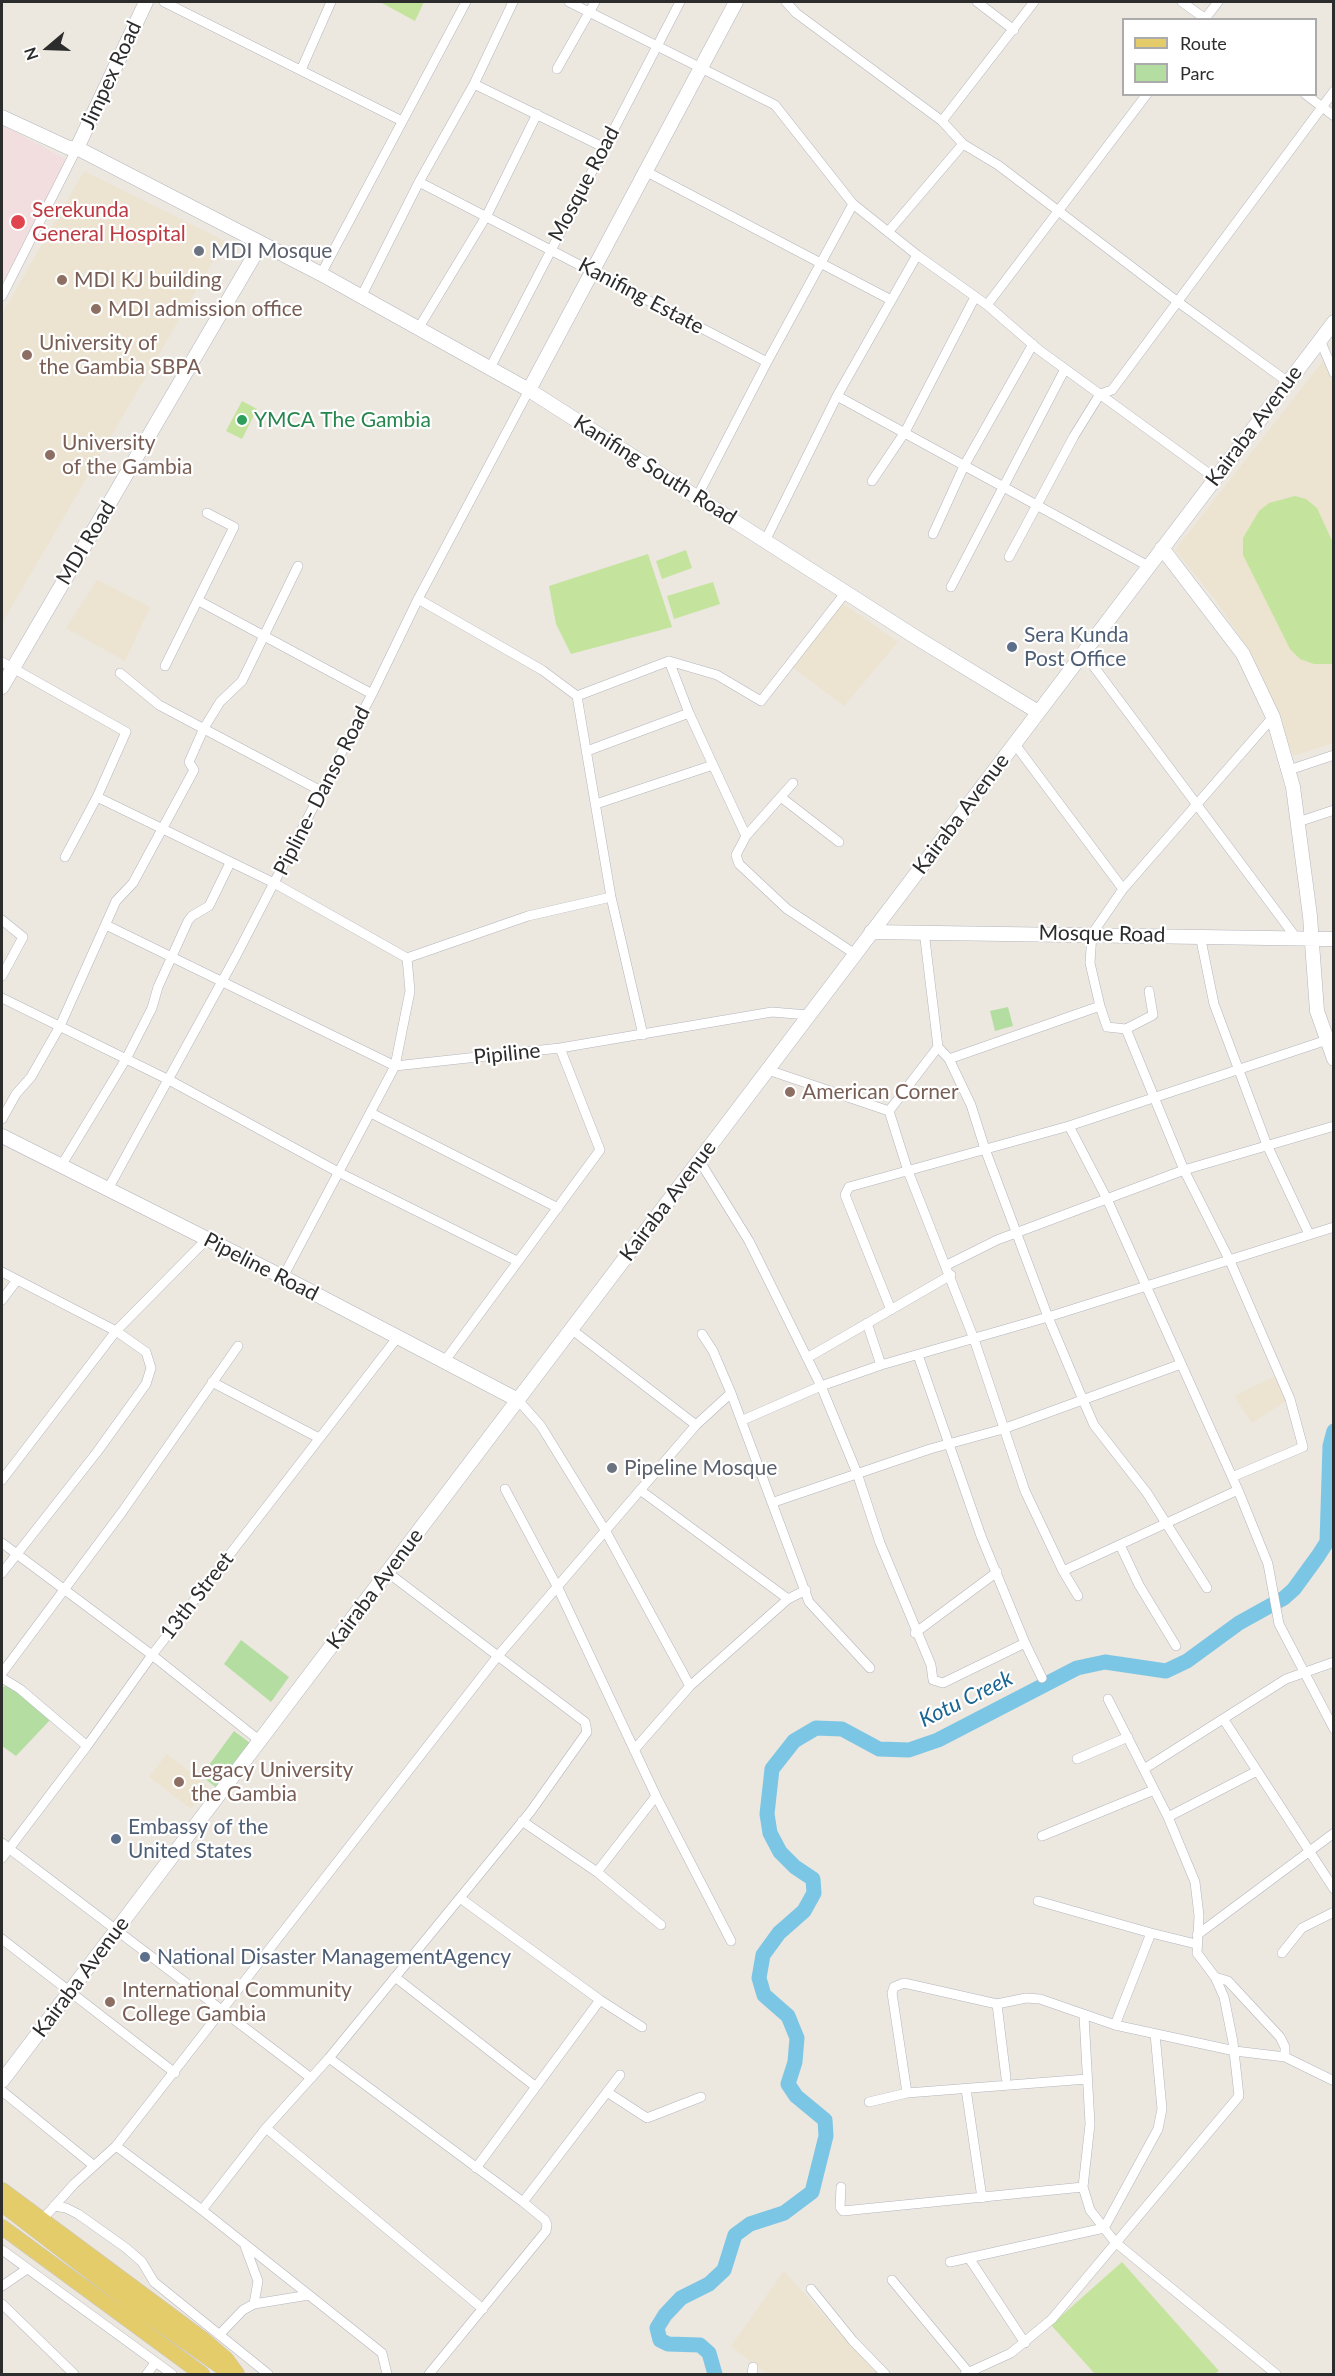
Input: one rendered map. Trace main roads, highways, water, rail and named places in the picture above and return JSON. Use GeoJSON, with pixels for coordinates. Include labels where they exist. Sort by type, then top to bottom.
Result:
{"type":"FeatureCollection","features":[{"type":"Feature","properties":{"kind":"main road"},"geometry":{"type":"LineString","coordinates":[[2,2190],[204,2340],[226,2358],[227,2373]]}},
{"type":"Feature","properties":{"kind":"main road"},"geometry":{"type":"LineString","coordinates":[[2,2204],[136,2307],[227,2373]]}},
{"type":"Feature","properties":{"kind":"main road"},"geometry":{"type":"LineString","coordinates":[[2,2216],[122,2308],[227,2373]]}},
{"type":"Feature","properties":{"kind":"main road"},"geometry":{"type":"LineString","coordinates":[[2,2227],[202,2374]]}},
{"type":"Feature","properties":{"kind":"waterway","name":"Kotu Creek"},"geometry":{"type":"LineString","coordinates":[[715,2374],[709,2353],[700,2345],[668,2344],[660,2340],[657,2328],[665,2315],[681,2298],[709,2284],[724,2270],[735,2235],[750,2224],[784,2213],[812,2192],[826,2136],[825,2120],[796,2096],[788,2084],[795,2062],[797,2038],[788,2016],[764,1995],[759,1978],[763,1955],[779,1933],[804,1911],[814,1893],[813,1879],[795,1867],[780,1852],[770,1833],[767,1814],[772,1769],[794,1741],[816,1728],[842,1729],[879,1749],[909,1750],[938,1740],[1077,1668],[1105,1662],[1166,1671],[1187,1661],[1239,1623],[1284,1598],[1294,1589],[1327,1542],[1330,1446],[1334,1431]]}},
{"type":"Feature","properties":{"kind":"place","name":"Serekunda General Hospital"},"geometry":{"type":"Point","coordinates":[18,222]}},
{"type":"Feature","properties":{"kind":"place","name":"MDI Mosque"},"geometry":{"type":"Point","coordinates":[199,251]}},
{"type":"Feature","properties":{"kind":"place","name":"MDI KJ building"},"geometry":{"type":"Point","coordinates":[62,280]}},
{"type":"Feature","properties":{"kind":"place","name":"MDI admission office"},"geometry":{"type":"Point","coordinates":[96,309]}},
{"type":"Feature","properties":{"kind":"place","name":"University of the Gambia SBPA"},"geometry":{"type":"Point","coordinates":[27,355]}},
{"type":"Feature","properties":{"kind":"place","name":"YMCA The Gambia"},"geometry":{"type":"Point","coordinates":[242,420]}},
{"type":"Feature","properties":{"kind":"place","name":"University of the Gambia"},"geometry":{"type":"Point","coordinates":[50,455]}},
{"type":"Feature","properties":{"kind":"place","name":"Sera Kunda Post Office"},"geometry":{"type":"Point","coordinates":[1012,647]}},
{"type":"Feature","properties":{"kind":"place","name":"American Corner"},"geometry":{"type":"Point","coordinates":[790,1092]}},
{"type":"Feature","properties":{"kind":"place","name":"Pipeline Mosque"},"geometry":{"type":"Point","coordinates":[612,1468]}},
{"type":"Feature","properties":{"kind":"place","name":"Legacy University the Gambia"},"geometry":{"type":"Point","coordinates":[179,1782]}},
{"type":"Feature","properties":{"kind":"place","name":"Embassy of the United States"},"geometry":{"type":"Point","coordinates":[116,1839]}},
{"type":"Feature","properties":{"kind":"place","name":"National Disaster ManagementAgency"},"geometry":{"type":"Point","coordinates":[145,1957]}},
{"type":"Feature","properties":{"kind":"place","name":"International Community College Gambia"},"geometry":{"type":"Point","coordinates":[110,2002]}}]}
